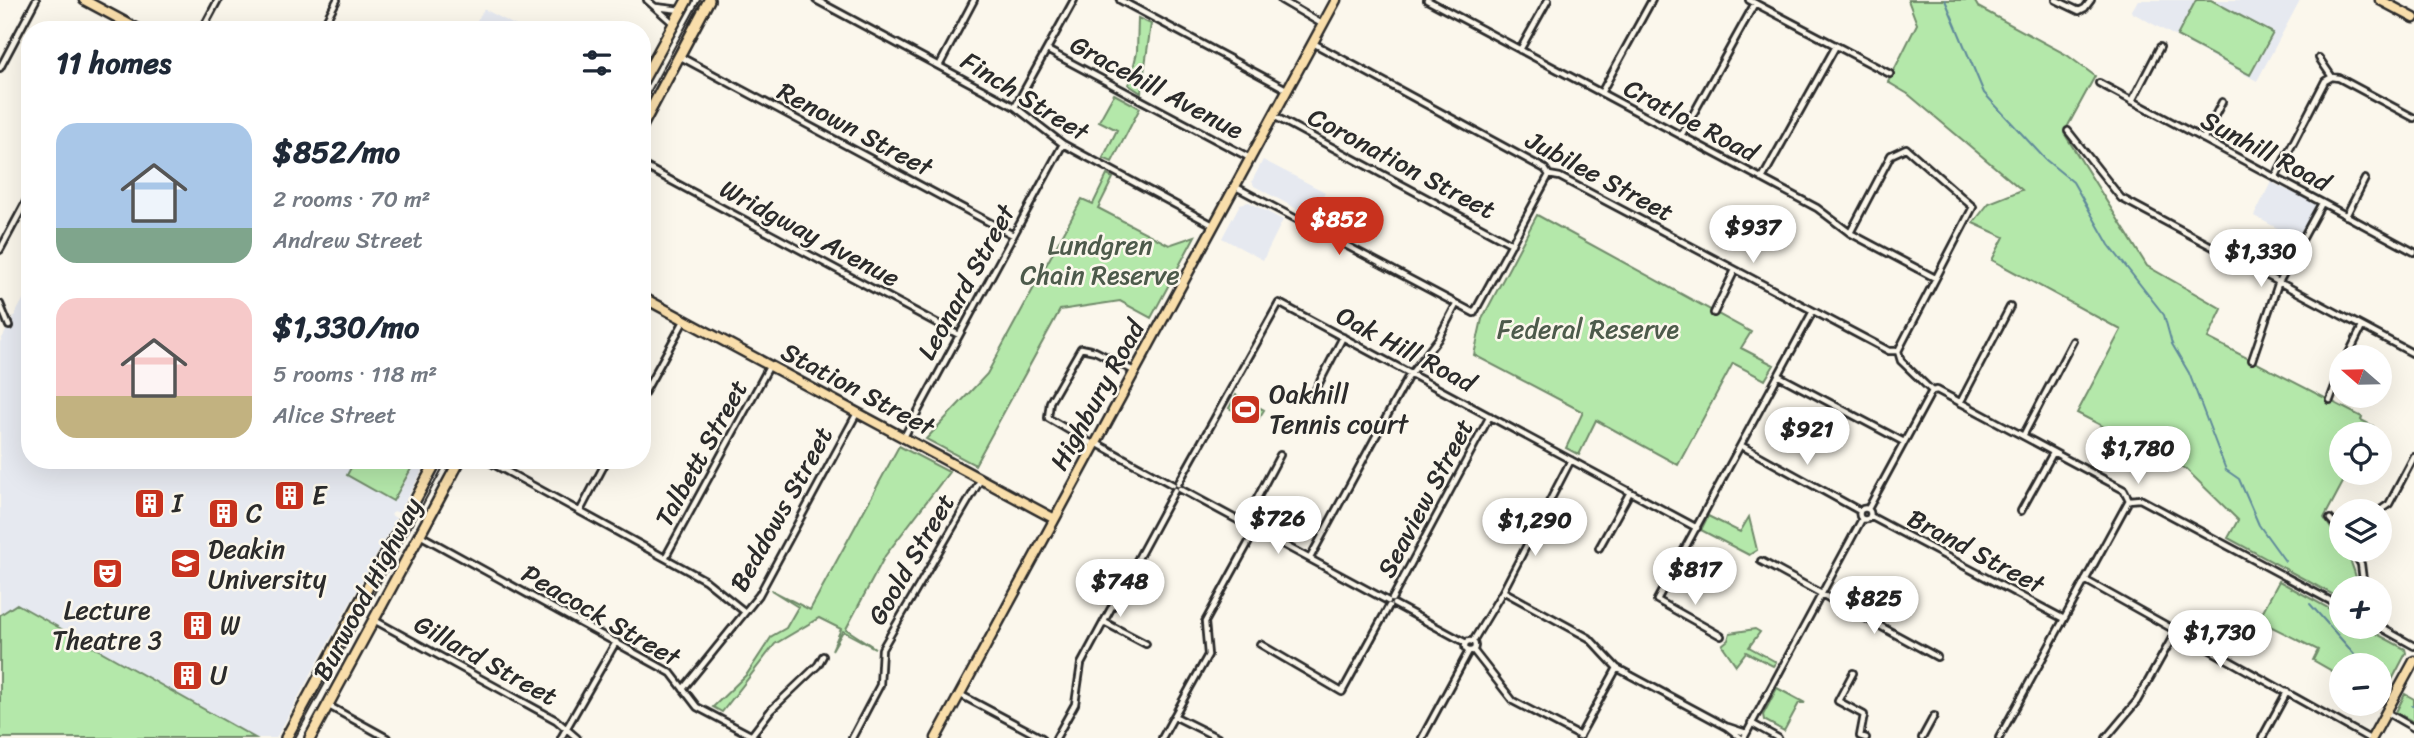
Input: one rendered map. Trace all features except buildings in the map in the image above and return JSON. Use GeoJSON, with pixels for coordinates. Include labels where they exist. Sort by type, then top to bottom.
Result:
{"type":"FeatureCollection","features":[{"type":"Feature","properties":{"kind":"highway"},"geometry":{"type":"LineString","coordinates":[[651,66],[687,0]]}},
{"type":"Feature","properties":{"kind":"highway"},"geometry":{"type":"LineString","coordinates":[[651,109],[709,0]]}},
{"type":"Feature","properties":{"kind":"highway","name":"Burwood Highway"},"geometry":{"type":"LineString","coordinates":[[286,738],[433,469]]}},
{"type":"Feature","properties":{"kind":"highway","name":"Burwood Highway"},"geometry":{"type":"LineString","coordinates":[[310,738],[455,469]]}},
{"type":"Feature","properties":{"kind":"main road"},"geometry":{"type":"LineString","coordinates":[[84,0],[101,4],[118,21]]}},
{"type":"Feature","properties":{"kind":"main road","name":"Highbury Road"},"geometry":{"type":"LineString","coordinates":[[936,738],[1336,0]]}},
{"type":"Feature","properties":{"kind":"main road"},"geometry":{"type":"LineString","coordinates":[[2380,0],[2414,18]]}},
{"type":"Feature","properties":{"kind":"main road","name":"Station Street"},"geometry":{"type":"LineString","coordinates":[[651,302],[1053,518]]}},
{"type":"Feature","properties":{"kind":"main road"},"geometry":{"type":"LineString","coordinates":[[2392,703],[2410,676],[2414,661]]}},
{"type":"Feature","properties":{"kind":"main road"},"geometry":{"type":"LineString","coordinates":[[2370,738],[2384,716]]}},
{"type":"Feature","properties":{"kind":"street"},"geometry":{"type":"LineString","coordinates":[[25,21],[36,0]]}},
{"type":"Feature","properties":{"kind":"street"},"geometry":{"type":"LineString","coordinates":[[207,21],[218,0]]}},
{"type":"Feature","properties":{"kind":"street"},"geometry":{"type":"LineString","coordinates":[[326,21],[337,0]]}},
{"type":"Feature","properties":{"kind":"street"},"geometry":{"type":"LineString","coordinates":[[647,0],[674,24]]}},
{"type":"Feature","properties":{"kind":"street","name":"Finch Street"},"geometry":{"type":"LineString","coordinates":[[816,0],[1015,107],[1063,145],[1213,225]]}},
{"type":"Feature","properties":{"kind":"street"},"geometry":{"type":"LineString","coordinates":[[939,66],[974,0]]}},
{"type":"Feature","properties":{"kind":"street"},"geometry":{"type":"LineString","coordinates":[[1015,107],[1074,0]]}},
{"type":"Feature","properties":{"kind":"street"},"geometry":{"type":"LineString","coordinates":[[1120,0],[1287,90]]}},
{"type":"Feature","properties":{"kind":"street"},"geometry":{"type":"LineString","coordinates":[[1280,0],[1323,24]]}},
{"type":"Feature","properties":{"kind":"street","name":"Cratloe Road"},"geometry":{"type":"LineString","coordinates":[[1427,0],[1817,208],[1850,233],[1934,278]]}},
{"type":"Feature","properties":{"kind":"street"},"geometry":{"type":"LineString","coordinates":[[1520,50],[1548,0]]}},
{"type":"Feature","properties":{"kind":"street"},"geometry":{"type":"LineString","coordinates":[[1601,93],[1652,0]]}},
{"type":"Feature","properties":{"kind":"street"},"geometry":{"type":"LineString","coordinates":[[1749,0],[1889,74]]}},
{"type":"Feature","properties":{"kind":"street"},"geometry":{"type":"LineString","coordinates":[[2056,0],[2079,11],[2091,0]]}},
{"type":"Feature","properties":{"kind":"street"},"geometry":{"type":"LineString","coordinates":[[1681,136],[1755,4]]}},
{"type":"Feature","properties":{"kind":"street"},"geometry":{"type":"LineString","coordinates":[[656,7],[681,10]]}},
{"type":"Feature","properties":{"kind":"street"},"geometry":{"type":"LineString","coordinates":[[0,68],[21,28]]}},
{"type":"Feature","properties":{"kind":"street","name":"Jubilee Street"},"geometry":{"type":"LineString","coordinates":[[1313,43],[1545,169],[1549,175],[1560,177],[1889,351],[1898,351]]}},
{"type":"Feature","properties":{"kind":"street"},"geometry":{"type":"LineString","coordinates":[[1762,179],[1836,46]]}},
{"type":"Feature","properties":{"kind":"street"},"geometry":{"type":"LineString","coordinates":[[2132,101],[2160,47]]}},
{"type":"Feature","properties":{"kind":"street","name":"Gracehill Avenue"},"geometry":{"type":"LineString","coordinates":[[1047,50],[1250,159]]}},
{"type":"Feature","properties":{"kind":"street","name":"Renown Street"},"geometry":{"type":"LineString","coordinates":[[679,56],[1013,235]]}},
{"type":"Feature","properties":{"kind":"street"},"geometry":{"type":"LineString","coordinates":[[2319,58],[2332,77]]}},
{"type":"Feature","properties":{"kind":"street"},"geometry":{"type":"LineString","coordinates":[[2274,178],[2325,81],[2332,77],[2339,78],[2414,118]]}},
{"type":"Feature","properties":{"kind":"street","name":"Sunhill Road"},"geometry":{"type":"LineString","coordinates":[[2099,83],[2414,252]]}},
{"type":"Feature","properties":{"kind":"street"},"geometry":{"type":"LineString","coordinates":[[2203,139],[2222,102]]}},
{"type":"Feature","properties":{"kind":"street","name":"Coronation Street"},"geometry":{"type":"LineString","coordinates":[[1273,116],[1512,244]]}},
{"type":"Feature","properties":{"kind":"street"},"geometry":{"type":"LineString","coordinates":[[2068,131],[2121,198],[2278,284],[2414,354]]}},
{"type":"Feature","properties":{"kind":"street","name":"Leonard Street"},"geometry":{"type":"LineString","coordinates":[[904,437],[1063,145]]}},
{"type":"Feature","properties":{"kind":"street"},"geometry":{"type":"LineString","coordinates":[[1850,233],[1891,155],[1906,148],[1973,207],[1898,351],[1901,361],[1932,391],[1960,403],[2124,490],[2129,500]]}},
{"type":"Feature","properties":{"kind":"street","name":"Wridgway Avenue"},"geometry":{"type":"LineString","coordinates":[[651,170],[959,335]]}},
{"type":"Feature","properties":{"kind":"street"},"geometry":{"type":"LineString","coordinates":[[1234,186],[1471,313],[1477,310],[1549,175]]}},
{"type":"Feature","properties":{"kind":"street"},"geometry":{"type":"LineString","coordinates":[[2346,216],[2365,179]]}},
{"type":"Feature","properties":{"kind":"street"},"geometry":{"type":"LineString","coordinates":[[2252,360],[2278,284],[2322,203]]}},
{"type":"Feature","properties":{"kind":"street"},"geometry":{"type":"LineString","coordinates":[[0,250],[21,211]]}},
{"type":"Feature","properties":{"kind":"street"},"geometry":{"type":"LineString","coordinates":[[1714,313],[1735,270]]}},
{"type":"Feature","properties":{"kind":"street","name":"Oak Hill Road"},"geometry":{"type":"LineString","coordinates":[[1177,487],[1279,303],[1697,527]]}},
{"type":"Feature","properties":{"kind":"street"},"geometry":{"type":"LineString","coordinates":[[0,304],[9,326]]}},
{"type":"Feature","properties":{"kind":"street"},"geometry":{"type":"LineString","coordinates":[[1310,558],[1411,373],[1438,339],[1456,305]]}},
{"type":"Feature","properties":{"kind":"street"},"geometry":{"type":"LineString","coordinates":[[1960,403],[2010,307]]}},
{"type":"Feature","properties":{"kind":"street"},"geometry":{"type":"LineString","coordinates":[[1721,636],[1657,600],[1814,311]]}},
{"type":"Feature","properties":{"kind":"street"},"geometry":{"type":"LineString","coordinates":[[651,381],[685,319]]}},
{"type":"Feature","properties":{"kind":"street"},"geometry":{"type":"LineString","coordinates":[[2353,345],[2362,327]]}},
{"type":"Feature","properties":{"kind":"street"},"geometry":{"type":"LineString","coordinates":[[1313,395],[1343,337]]}},
{"type":"Feature","properties":{"kind":"street"},"geometry":{"type":"LineString","coordinates":[[2023,436],[2073,341]]}},
{"type":"Feature","properties":{"kind":"street"},"geometry":{"type":"LineString","coordinates":[[1134,371],[1095,351],[1081,348],[1056,392],[1047,412],[1048,418],[1466,643],[1513,701],[1579,737],[1617,668]]}},
{"type":"Feature","properties":{"kind":"street","name":"Talbett Street"},"geometry":{"type":"LineString","coordinates":[[665,558],[770,365]]}},
{"type":"Feature","properties":{"kind":"street"},"geometry":{"type":"LineString","coordinates":[[1779,376],[1903,442]]}},
{"type":"Feature","properties":{"kind":"street"},"geometry":{"type":"LineString","coordinates":[[1503,591],[1589,638],[1617,668],[1744,736],[1863,519],[1870,516],[1868,509],[1932,391]]}},
{"type":"Feature","properties":{"kind":"street","name":"Beddows Street"},"geometry":{"type":"LineString","coordinates":[[683,689],[764,587],[858,412]]}},
{"type":"Feature","properties":{"kind":"street","name":"Seaview Street"},"geometry":{"type":"LineString","coordinates":[[1260,644],[1342,692],[1490,416]]}},
{"type":"Feature","properties":{"kind":"street"},"geometry":{"type":"LineString","coordinates":[[1742,446],[1860,511],[1863,519]]}},
{"type":"Feature","properties":{"kind":"street"},"geometry":{"type":"LineString","coordinates":[[2021,511],[2053,453]]}},
{"type":"Feature","properties":{"kind":"street"},"geometry":{"type":"LineString","coordinates":[[1244,523],[1280,455]]}},
{"type":"Feature","properties":{"kind":"street"},"geometry":{"type":"LineString","coordinates":[[2392,499],[2413,459]]}},
{"type":"Feature","properties":{"kind":"street"},"geometry":{"type":"LineString","coordinates":[[1422,738],[1571,460]]}},
{"type":"Feature","properties":{"kind":"street"},"geometry":{"type":"LineString","coordinates":[[503,469],[705,580],[745,612]]}},
{"type":"Feature","properties":{"kind":"street"},"geometry":{"type":"LineString","coordinates":[[580,511],[602,469]]}},
{"type":"Feature","properties":{"kind":"street","name":"Goold Street"},"geometry":{"type":"LineString","coordinates":[[852,738],[880,685],[882,649],[981,479]]}},
{"type":"Feature","properties":{"kind":"street"},"geometry":{"type":"LineString","coordinates":[[1056,738],[1075,704],[1081,664],[1177,487]]}},
{"type":"Feature","properties":{"kind":"street"},"geometry":{"type":"LineString","coordinates":[[1600,548],[1630,492]]}},
{"type":"Feature","properties":{"kind":"street"},"geometry":{"type":"LineString","coordinates":[[2129,500],[2140,499],[2329,600]]}},
{"type":"Feature","properties":{"kind":"street"},"geometry":{"type":"LineString","coordinates":[[1999,738],[2129,500]]}},
{"type":"Feature","properties":{"kind":"street"},"geometry":{"type":"LineString","coordinates":[[1860,511],[1868,509]]}},
{"type":"Feature","properties":{"kind":"street","name":"Brand Street"},"geometry":{"type":"LineString","coordinates":[[1870,516],[2064,619]]}},
{"type":"Feature","properties":{"kind":"street"},"geometry":{"type":"LineString","coordinates":[[1162,738],[1208,655],[1206,622],[1256,529]]}},
{"type":"Feature","properties":{"kind":"street","name":"Peacock Street"},"geometry":{"type":"LineString","coordinates":[[420,535],[671,673],[697,707],[753,737]]}},
{"type":"Feature","properties":{"kind":"street"},"geometry":{"type":"LineString","coordinates":[[1761,561],[1937,657]]}},
{"type":"Feature","properties":{"kind":"street"},"geometry":{"type":"LineString","coordinates":[[2085,580],[2370,738]]}},
{"type":"Feature","properties":{"kind":"street","name":"Gillard Street"},"geometry":{"type":"LineString","coordinates":[[373,619],[556,720],[577,738]]}},
{"type":"Feature","properties":{"kind":"street"},"geometry":{"type":"LineString","coordinates":[[1104,622],[1146,644]]}},
{"type":"Feature","properties":{"kind":"street"},"geometry":{"type":"LineString","coordinates":[[2106,738],[2137,701],[2176,631]]}},
{"type":"Feature","properties":{"kind":"street"},"geometry":{"type":"LineString","coordinates":[[2392,634],[2414,646]]}},
{"type":"Feature","properties":{"kind":"street"},"geometry":{"type":"LineString","coordinates":[[1466,643],[1473,641]]}},
{"type":"Feature","properties":{"kind":"street"},"geometry":{"type":"LineString","coordinates":[[561,738],[616,642]]}},
{"type":"Feature","properties":{"kind":"street"},"geometry":{"type":"LineString","coordinates":[[753,737],[771,710],[818,666],[823,656]]}},
{"type":"Feature","properties":{"kind":"street"},"geometry":{"type":"LineString","coordinates":[[1853,673],[1838,701],[1864,715],[1862,737]]}},
{"type":"Feature","properties":{"kind":"street"},"geometry":{"type":"LineString","coordinates":[[2262,738],[2287,692]]}},
{"type":"Feature","properties":{"kind":"street"},"geometry":{"type":"LineString","coordinates":[[960,694],[1042,738]]}},
{"type":"Feature","properties":{"kind":"street"},"geometry":{"type":"LineString","coordinates":[[328,706],[387,738]]}},
{"type":"Feature","properties":{"kind":"street"},"geometry":{"type":"LineString","coordinates":[[2392,715],[2414,728]]}},
{"type":"Feature","properties":{"kind":"street"},"geometry":{"type":"LineString","coordinates":[[1174,716],[1218,738]]}},
{"type":"Feature","properties":{"kind":"street"},"geometry":{"type":"LineString","coordinates":[[1922,738],[1934,716]]}},
{"type":"Feature","properties":{"kind":"street"},"geometry":{"type":"LineString","coordinates":[[1751,723],[1778,738]]}},
{"type":"Feature","properties":{"kind":"shaded area"},"geometry":{"type":"Polygon","coordinates":[[[2138,0],[2300,0],[2257,81],[2131,12],[2138,0]]]}},
{"type":"Feature","properties":{"kind":"shaded area"},"geometry":{"type":"Polygon","coordinates":[[[484,9],[507,21],[477,21],[484,9]]]}},
{"type":"Feature","properties":{"kind":"shaded area"},"geometry":{"type":"Polygon","coordinates":[[[1263,160],[1325,192],[1312,217],[1254,186],[1252,181],[1263,160]]]}},
{"type":"Feature","properties":{"kind":"shaded area"},"geometry":{"type":"Polygon","coordinates":[[[2271,182],[2316,204],[2298,239],[2254,216],[2271,182]]]}},
{"type":"Feature","properties":{"kind":"shaded area"},"geometry":{"type":"Polygon","coordinates":[[[1249,202],[1283,220],[1263,260],[1222,238],[1240,204],[1249,202]]]}},
{"type":"Feature","properties":{"kind":"shaded area","name":"Deakin University"},"geometry":{"type":"Polygon","coordinates":[[[21,304],[21,469],[423,469],[399,513],[394,511],[391,515],[396,518],[395,521],[276,738],[255,738],[17,605],[0,615],[0,342],[21,304]]]}},
{"type":"Feature","properties":{"kind":"green space"},"geometry":{"type":"Polygon","coordinates":[[[1908,0],[1974,0],[1978,7],[2067,55],[2095,76],[2064,133],[2147,266],[2222,309],[2208,338],[2329,400],[2329,408],[2344,408],[2362,417],[2361,420],[2365,422],[2329,422],[2329,485],[2342,485],[2334,499],[2329,499],[2329,509],[2324,518],[2329,525],[2329,562],[2351,562],[2355,576],[2329,576],[2329,593],[2228,538],[2238,520],[2186,469],[2077,413],[2121,330],[1992,260],[2004,237],[1973,223],[1989,203],[2022,190],[1908,94],[1888,82],[1917,24],[1908,0]]]}},
{"type":"Feature","properties":{"kind":"green space"},"geometry":{"type":"Polygon","coordinates":[[[2196,0],[2211,0],[2273,33],[2250,75],[2177,36],[2196,0]]]}},
{"type":"Feature","properties":{"kind":"green space"},"geometry":{"type":"Polygon","coordinates":[[[1138,18],[1151,24],[1141,93],[1129,85],[1137,52],[1138,18]]]}},
{"type":"Feature","properties":{"kind":"green space"},"geometry":{"type":"Polygon","coordinates":[[[1114,94],[1140,108],[1112,162],[1103,158],[1117,130],[1099,121],[1114,94]]]}},
{"type":"Feature","properties":{"kind":"green space","name":"Lundgren Chain Reserve"},"geometry":{"type":"Polygon","coordinates":[[[1107,175],[1113,178],[1098,208],[1169,245],[1195,236],[1151,318],[1120,301],[1060,310],[975,465],[926,439],[987,374],[1082,199],[1093,204],[1107,175]]]}},
{"type":"Feature","properties":{"kind":"green space","name":"Federal Reserve"},"geometry":{"type":"Polygon","coordinates":[[[1537,215],[1751,332],[1741,348],[1774,365],[1765,380],[1733,363],[1678,465],[1596,420],[1579,455],[1566,448],[1583,412],[1474,355],[1482,319],[1537,215]]]}},
{"type":"Feature","properties":{"kind":"green space","name":"Oakhill Tennis court"},"geometry":{"type":"Polygon","coordinates":[[[1236,395],[1264,410],[1256,423],[1229,408],[1236,395]]]}},
{"type":"Feature","properties":{"kind":"green space"},"geometry":{"type":"Polygon","coordinates":[[[899,446],[949,472],[885,556],[846,629],[875,648],[843,631],[832,650],[841,629],[819,618],[775,644],[722,712],[713,707],[747,674],[772,636],[786,628],[798,607],[771,590],[810,610],[899,446]]]}},
{"type":"Feature","properties":{"kind":"green space"},"geometry":{"type":"Polygon","coordinates":[[[350,469],[411,469],[393,501],[347,475],[350,469]]]}},
{"type":"Feature","properties":{"kind":"green space"},"geometry":{"type":"Polygon","coordinates":[[[1708,516],[1740,532],[1749,517],[1757,550],[1749,555],[1701,530],[1708,516]]]}},
{"type":"Feature","properties":{"kind":"green space"},"geometry":{"type":"Polygon","coordinates":[[[2279,581],[2329,608],[2329,639],[2386,639],[2405,649],[2406,653],[2392,680],[2392,653],[2329,653],[2329,669],[2313,660],[2318,650],[2258,620],[2279,581]]]}},
{"type":"Feature","properties":{"kind":"green space"},"geometry":{"type":"Polygon","coordinates":[[[17,604],[255,738],[0,738],[0,615],[17,604]]]}},
{"type":"Feature","properties":{"kind":"green space"},"geometry":{"type":"Polygon","coordinates":[[[1755,629],[1760,632],[1749,647],[1776,662],[1773,666],[1746,652],[1736,665],[1722,645],[1728,640],[1730,633],[1755,629]]]}},
{"type":"Feature","properties":{"kind":"green space"},"geometry":{"type":"Polygon","coordinates":[[[1777,688],[1805,703],[1799,703],[1784,731],[1764,720],[1763,715],[1777,688]]]}},
{"type":"Feature","properties":{"kind":"green space"},"geometry":{"type":"Polygon","coordinates":[[[2405,694],[2414,699],[2414,722],[2396,712],[2405,694]]]}},
{"type":"Feature","properties":{"kind":"waterway"},"geometry":{"type":"LineString","coordinates":[[1945,0],[1984,93],[2046,160],[2073,182],[2109,245],[2164,315],[2172,344],[2189,373],[2226,470],[2239,479],[2259,525],[2285,561]]}},
{"type":"Feature","properties":{"kind":"waterway"},"geometry":{"type":"LineString","coordinates":[[2310,604],[2353,653]]}},
{"type":"Feature","properties":{"kind":"tram line"},"geometry":{"type":"LineString","coordinates":[[651,90],[700,0]]}},
{"type":"Feature","properties":{"kind":"tram line"},"geometry":{"type":"LineString","coordinates":[[295,738],[442,469]]}},
{"type":"Feature","properties":{"kind":"place","name":"Oakhill Tennis court"},"geometry":{"type":"Point","coordinates":[1246,409]}},
{"type":"Feature","properties":{"kind":"place","name":"E"},"geometry":{"type":"Point","coordinates":[289,495]}},
{"type":"Feature","properties":{"kind":"place","name":"I"},"geometry":{"type":"Point","coordinates":[149,503]}},
{"type":"Feature","properties":{"kind":"place","name":"C"},"geometry":{"type":"Point","coordinates":[223,513]}},
{"type":"Feature","properties":{"kind":"place","name":"Deakin University"},"geometry":{"type":"Point","coordinates":[185,564]}},
{"type":"Feature","properties":{"kind":"place","name":"Lecture Theatre 3"},"geometry":{"type":"Point","coordinates":[107,574]}},
{"type":"Feature","properties":{"kind":"place","name":"W"},"geometry":{"type":"Point","coordinates":[197,625]}},
{"type":"Feature","properties":{"kind":"place","name":"U"},"geometry":{"type":"Point","coordinates":[187,675]}}]}
